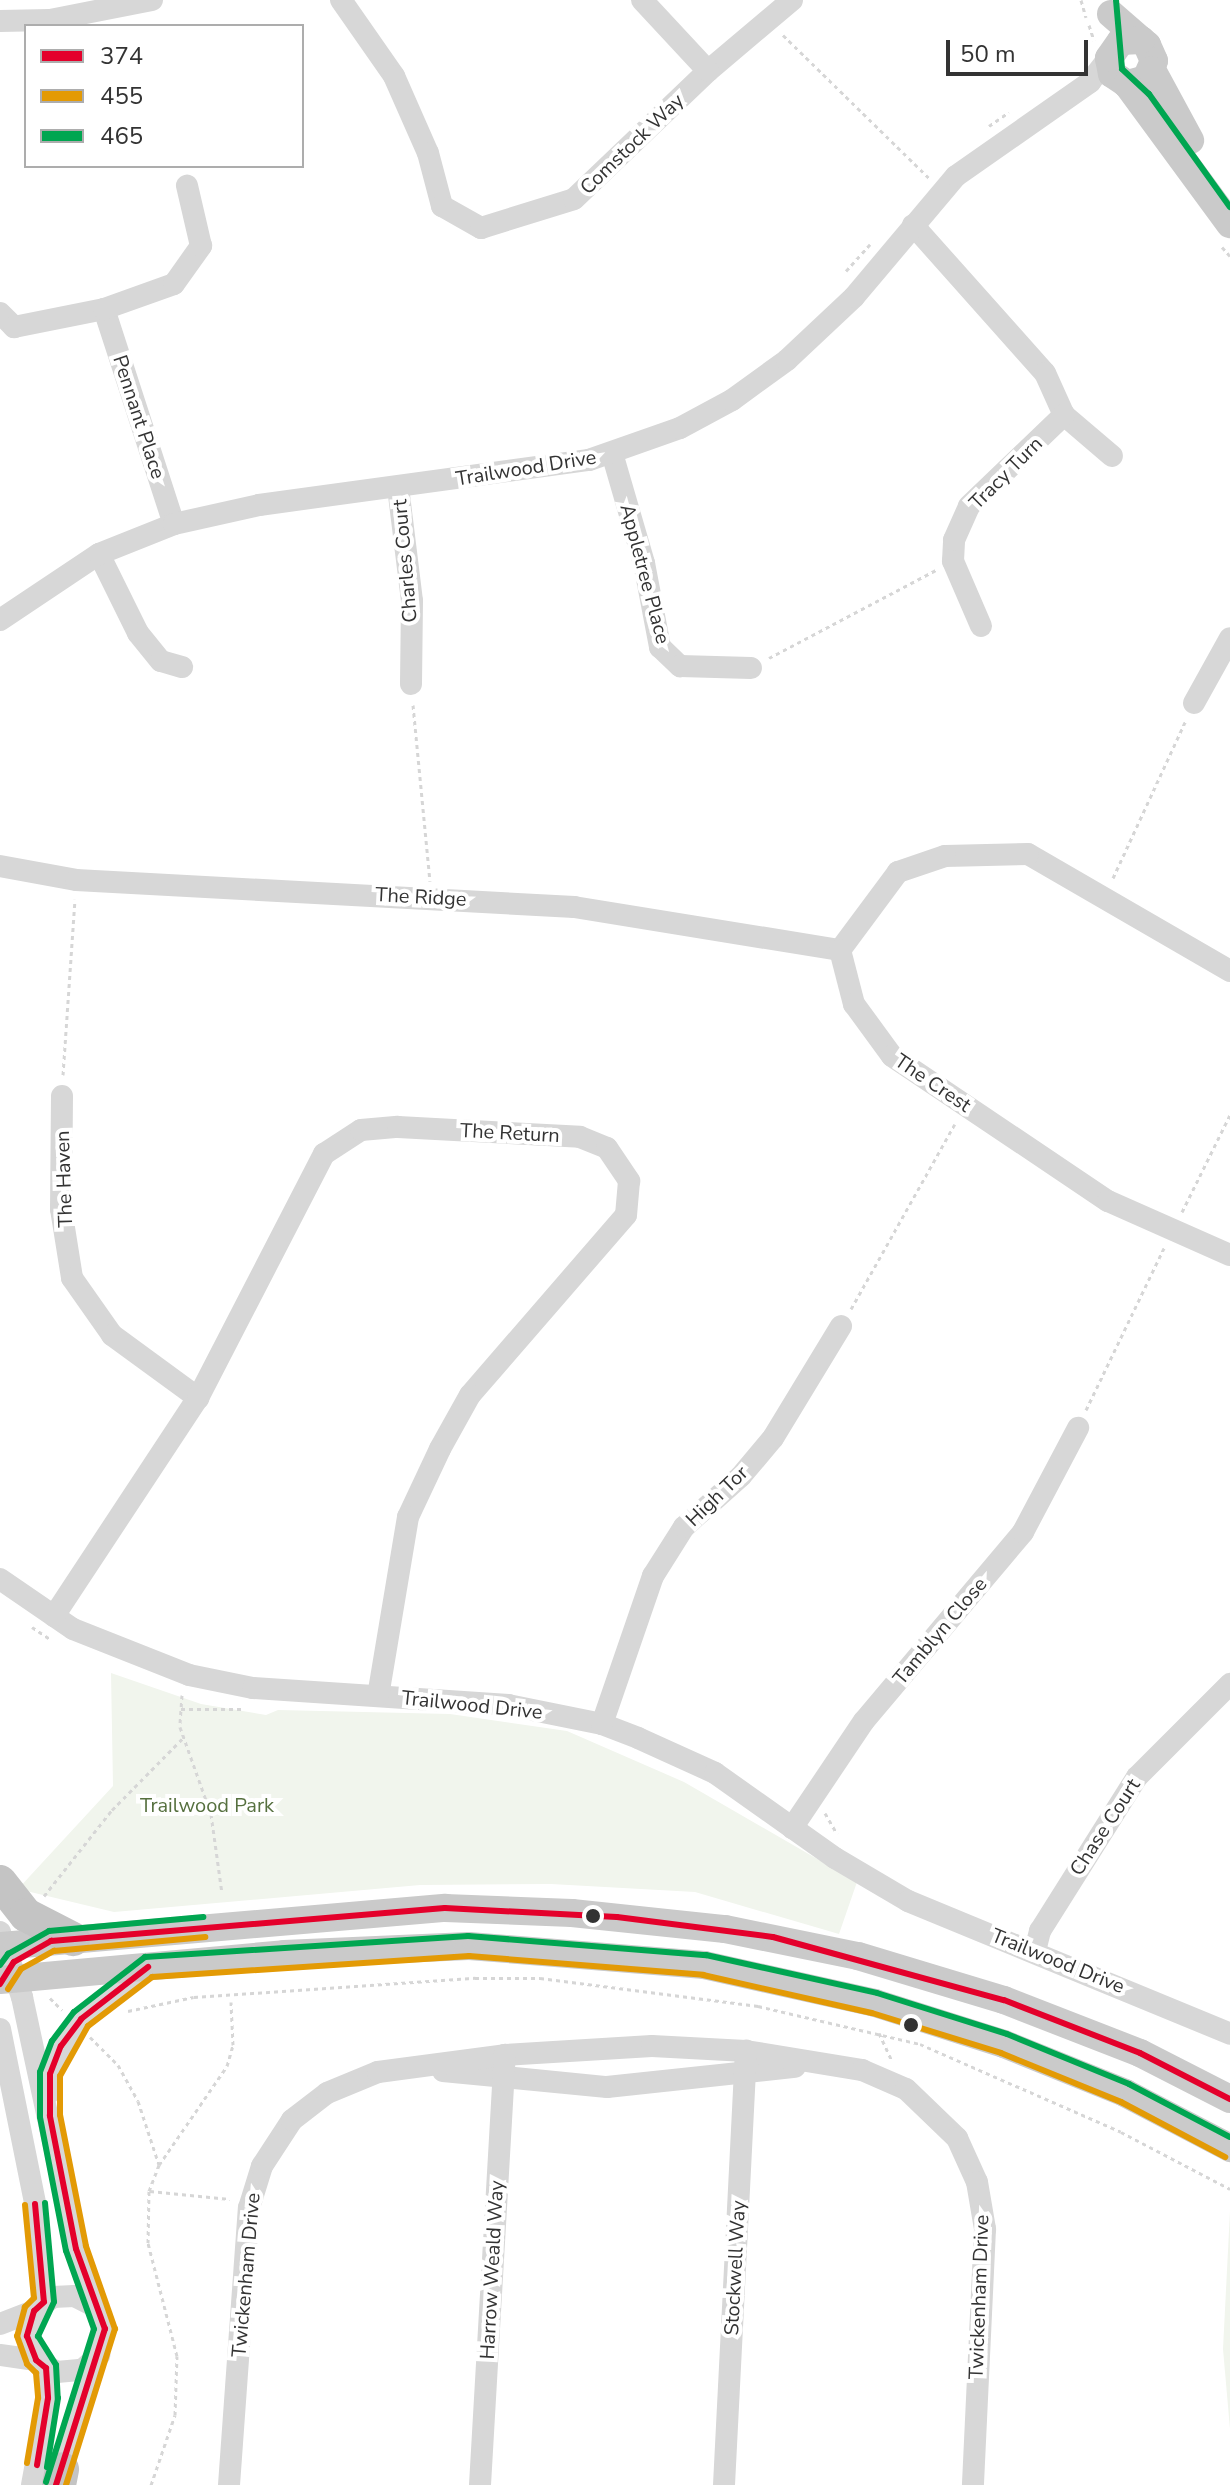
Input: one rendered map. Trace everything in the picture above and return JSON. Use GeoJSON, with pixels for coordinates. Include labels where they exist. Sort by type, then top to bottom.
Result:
{"type":"FeatureCollection","features":[{"type":"Feature","properties":{"kind":"highway"},"geometry":{"type":"LineString","coordinates":[[0,1882],[26,1915],[62,1940]]}},
{"type":"Feature","properties":{"kind":"main road"},"geometry":{"type":"LineString","coordinates":[[1108,7],[1116,65],[1230,224]]}},
{"type":"Feature","properties":{"kind":"main road"},"geometry":{"type":"LineString","coordinates":[[1116,65],[1152,53],[1152,70],[1158,88],[1230,199]]}},
{"type":"Feature","properties":{"kind":"main road"},"geometry":{"type":"LineString","coordinates":[[6,1969],[62,1940],[445,1908],[572,1913],[725,1929],[858,1956],[1004,2000],[1140,2053],[1230,2099]]}},
{"type":"Feature","properties":{"kind":"main road"},"geometry":{"type":"LineString","coordinates":[[6,1969],[148,1967],[469,1946],[704,1965],[875,2003],[989,2039],[1125,2093],[1230,2148]]}},
{"type":"Feature","properties":{"kind":"street"},"geometry":{"type":"LineString","coordinates":[[0,21],[50,20],[152,0]]}},
{"type":"Feature","properties":{"kind":"street","name":"Comstock Way"},"geometry":{"type":"LineString","coordinates":[[341,0],[394,76],[428,153],[442,206],[481,228],[574,199],[708,71],[792,0]]}},
{"type":"Feature","properties":{"kind":"street"},"geometry":{"type":"LineString","coordinates":[[642,0],[708,71]]}},
{"type":"Feature","properties":{"kind":"street","name":"Trailwood Drive"},"geometry":{"type":"LineString","coordinates":[[0,620],[99,554],[174,524],[259,505],[398,487],[612,453],[680,428],[787,360],[854,297],[956,176],[1116,65]]}},
{"type":"Feature","properties":{"kind":"street"},"geometry":{"type":"LineString","coordinates":[[0,313],[14,327],[104,309],[174,284],[201,246],[187,186]]}},
{"type":"Feature","properties":{"kind":"street"},"geometry":{"type":"LineString","coordinates":[[913,225],[1045,373],[1064,415],[1112,456]]}},
{"type":"Feature","properties":{"kind":"street","name":"Pennant Place"},"geometry":{"type":"LineString","coordinates":[[104,309],[174,524]]}},
{"type":"Feature","properties":{"kind":"street","name":"Tracy Turn"},"geometry":{"type":"LineString","coordinates":[[953,561],[954,540],[969,506],[1064,415]]}},
{"type":"Feature","properties":{"kind":"street","name":"Appletree Place"},"geometry":{"type":"LineString","coordinates":[[612,453],[644,563],[660,647],[680,666],[751,668]]}},
{"type":"Feature","properties":{"kind":"street","name":"Charles Court"},"geometry":{"type":"LineString","coordinates":[[398,487],[412,601],[411,684]]}},
{"type":"Feature","properties":{"kind":"street"},"geometry":{"type":"LineString","coordinates":[[99,554],[138,633],[161,661],[182,667]]}},
{"type":"Feature","properties":{"kind":"street"},"geometry":{"type":"LineString","coordinates":[[953,561],[981,626]]}},
{"type":"Feature","properties":{"kind":"street"},"geometry":{"type":"LineString","coordinates":[[1194,703],[1230,638]]}},
{"type":"Feature","properties":{"kind":"street"},"geometry":{"type":"LineString","coordinates":[[840,950],[898,872],[945,856],[1028,854],[1230,971]]}},
{"type":"Feature","properties":{"kind":"street","name":"The Ridge"},"geometry":{"type":"LineString","coordinates":[[0,866],[76,880],[574,907],[840,950]]}},
{"type":"Feature","properties":{"kind":"street","name":"The Crest"},"geometry":{"type":"LineString","coordinates":[[840,950],[854,1004],[892,1056],[1108,1201],[1230,1255]]}},
{"type":"Feature","properties":{"kind":"street","name":"The Haven"},"geometry":{"type":"LineString","coordinates":[[62,1096],[61,1209],[72,1278],[112,1335],[198,1398]]}},
{"type":"Feature","properties":{"kind":"street","name":"The Return"},"geometry":{"type":"LineString","coordinates":[[54,1616],[198,1398],[324,1154],[361,1130],[398,1127],[580,1137],[607,1148],[629,1181],[626,1215],[470,1395],[440,1449],[408,1517],[378,1696]]}},
{"type":"Feature","properties":{"kind":"street","name":"High Tor"},"geometry":{"type":"LineString","coordinates":[[602,1724],[653,1576],[684,1527],[741,1476],[773,1438],[841,1326]]}},
{"type":"Feature","properties":{"kind":"street","name":"Tamblyn Close"},"geometry":{"type":"LineString","coordinates":[[792,1828],[864,1721],[1023,1532],[1078,1428]]}},
{"type":"Feature","properties":{"kind":"street","name":"Trailwood Drive"},"geometry":{"type":"LineString","coordinates":[[0,1579],[54,1616],[124,1653],[189,1675],[253,1688],[508,1705],[602,1724],[715,1773],[889,1891],[1230,2034]]}},
{"type":"Feature","properties":{"kind":"street","name":"Chase Court"},"geometry":{"type":"LineString","coordinates":[[1035,1951],[1040,1931],[1137,1777],[1230,1684]]}},
{"type":"Feature","properties":{"kind":"street"},"geometry":{"type":"LineString","coordinates":[[50,2116],[50,2074],[85,2026],[148,1967]]}},
{"type":"Feature","properties":{"kind":"street"},"geometry":{"type":"LineString","coordinates":[[6,1969],[50,2116],[76,2249],[94,2306],[105,2329],[100,2354],[59,2480]]}},
{"type":"Feature","properties":{"kind":"street"},"geometry":{"type":"LineString","coordinates":[[0,2029],[3,2059],[38,2218],[39,2306],[27,2336],[41,2364],[48,2398],[32,2485]]}},
{"type":"Feature","properties":{"kind":"street","name":"Twickenham Drive"},"geometry":{"type":"LineString","coordinates":[[229,2485],[249,2208],[262,2166],[285,2129],[317,2099],[367,2075],[505,2055],[614,2046],[746,2051],[862,2070],[906,2089],[950,2129],[977,2182],[984,2255],[973,2485]]}},
{"type":"Feature","properties":{"kind":"street","name":"Stockwell Way"},"geometry":{"type":"LineString","coordinates":[[724,2485],[746,2051]]}},
{"type":"Feature","properties":{"kind":"street","name":"Harrow Weald Way"},"geometry":{"type":"LineString","coordinates":[[480,2485],[505,2055]]}},
{"type":"Feature","properties":{"kind":"street","name":"Twickenham Drive"},"geometry":{"type":"LineString","coordinates":[[418,2067],[503,2080],[607,2087],[815,2064]]}},
{"type":"Feature","properties":{"kind":"street"},"geometry":{"type":"LineString","coordinates":[[0,2324],[39,2306],[74,2296],[94,2306]]}},
{"type":"Feature","properties":{"kind":"street"},"geometry":{"type":"LineString","coordinates":[[0,2355],[82,2370],[100,2354]]}},
{"type":"Feature","properties":{"kind":"path"},"geometry":{"type":"LineString","coordinates":[[768,20],[929,178]]}},
{"type":"Feature","properties":{"kind":"path"},"geometry":{"type":"LineString","coordinates":[[985,129],[1018,106]]}},
{"type":"Feature","properties":{"kind":"path"},"geometry":{"type":"LineString","coordinates":[[921,187],[936,170]]}},
{"type":"Feature","properties":{"kind":"path"},"geometry":{"type":"LineString","coordinates":[[844,274],[873,240]]}},
{"type":"Feature","properties":{"kind":"path"},"geometry":{"type":"LineString","coordinates":[[751,668],[953,561]]}},
{"type":"Feature","properties":{"kind":"path"},"geometry":{"type":"LineString","coordinates":[[411,684],[431,897]]}},
{"type":"Feature","properties":{"kind":"path"},"geometry":{"type":"LineString","coordinates":[[1104,896],[1194,703]]}},
{"type":"Feature","properties":{"kind":"path"},"geometry":{"type":"LineString","coordinates":[[62,1096],[76,880]]}},
{"type":"Feature","properties":{"kind":"path"},"geometry":{"type":"LineString","coordinates":[[841,1326],[965,1105]]}},
{"type":"Feature","properties":{"kind":"path"},"geometry":{"type":"LineString","coordinates":[[1078,1428],[1230,1115]]}},
{"type":"Feature","properties":{"kind":"path"},"geometry":{"type":"LineString","coordinates":[[176,1687],[182,1694],[184,1737],[211,1814],[222,1893]]}},
{"type":"Feature","properties":{"kind":"path"},"geometry":{"type":"LineString","coordinates":[[181,1709],[250,1709]]}},
{"type":"Feature","properties":{"kind":"path"},"geometry":{"type":"LineString","coordinates":[[40,1901],[112,1810],[184,1737]]}},
{"type":"Feature","properties":{"kind":"path"},"geometry":{"type":"LineString","coordinates":[[809,1802],[829,1815],[848,1844]]}},
{"type":"Feature","properties":{"kind":"path"},"geometry":{"type":"LineString","coordinates":[[6,1969],[85,2026],[87,2035],[118,2065],[138,2101],[159,2165]]}},
{"type":"Feature","properties":{"kind":"path"},"geometry":{"type":"LineString","coordinates":[[123,2012],[194,1997],[435,1979]]}},
{"type":"Feature","properties":{"kind":"path"},"geometry":{"type":"LineString","coordinates":[[151,2485],[175,2415],[177,2356],[148,2243],[149,2191],[159,2165],[227,2066],[233,2045],[231,2002]]}},
{"type":"Feature","properties":{"kind":"path"},"geometry":{"type":"LineString","coordinates":[[149,2191],[234,2199]]}},
{"type":"Feature","properties":{"kind":"green space","name":"Trailwood Park"},"geometry":{"type":"Polygon","coordinates":[[[111,1673],[201,1704],[266,1715],[278,1710],[450,1714],[567,1731],[684,1782],[857,1882],[839,1934],[695,1892],[551,1884],[420,1885],[114,1912],[18,1889],[113,1786],[111,1673]]]}},
{"type":"Feature","properties":{"kind":"green space"},"geometry":{"type":"Polygon","coordinates":[[[1230,2211],[1230,2429],[1223,2349],[1230,2211]]]}},
{"type":"Feature","properties":{"kind":"transit line","name":"465"},"geometry":{"type":"LineString","coordinates":[[1116,0],[1122,69],[1149,94],[1230,207]]}},
{"type":"Feature","properties":{"kind":"transit line","name":"374"},"geometry":{"type":"LineString","coordinates":[[0,1984],[14,1962],[51,1941],[445,1908],[617,1917],[773,1937],[1004,2000],[1140,2053],[1230,2099]]}},
{"type":"Feature","properties":{"kind":"transit line","name":"465"},"geometry":{"type":"LineString","coordinates":[[0,1965],[8,1954],[49,1931],[203,1917]]}},
{"type":"Feature","properties":{"kind":"transit line","name":"465"},"geometry":{"type":"LineString","coordinates":[[46,2482],[94,2329],[66,2251],[40,2117],[40,2072],[52,2041],[74,2012],[145,1957],[468,1936],[706,1955],[877,1993],[1007,2034],[1129,2084],[1230,2137]]}},
{"type":"Feature","properties":{"kind":"transit line","name":"455"},"geometry":{"type":"LineString","coordinates":[[8,1989],[21,1969],[54,1951],[205,1937]]}},
{"type":"Feature","properties":{"kind":"transit line","name":"455"},"geometry":{"type":"LineString","coordinates":[[66,2485],[115,2329],[86,2246],[60,2115],[60,2076],[88,2026],[152,1977],[469,1956],[703,1975],[872,2013],[1001,2053],[1121,2102],[1225,2157]]}},
{"type":"Feature","properties":{"kind":"transit line","name":"374"},"geometry":{"type":"LineString","coordinates":[[56,2485],[105,2329],[76,2249],[50,2116],[50,2074],[61,2046],[81,2019],[148,1967]]}},
{"type":"Feature","properties":{"kind":"transit line","name":"465"},"geometry":{"type":"LineString","coordinates":[[45,2203],[54,2302],[38,2336],[56,2365],[58,2398],[47,2467]]}},
{"type":"Feature","properties":{"kind":"transit line","name":"374"},"geometry":{"type":"LineString","coordinates":[[35,2204],[44,2302],[34,2311],[27,2336],[36,2360],[46,2368],[48,2398],[37,2465]]}},
{"type":"Feature","properties":{"kind":"transit line","name":"455"},"geometry":{"type":"LineString","coordinates":[[25,2205],[34,2298],[25,2307],[17,2336],[27,2364],[36,2373],[38,2398],[27,2463]]}}]}
